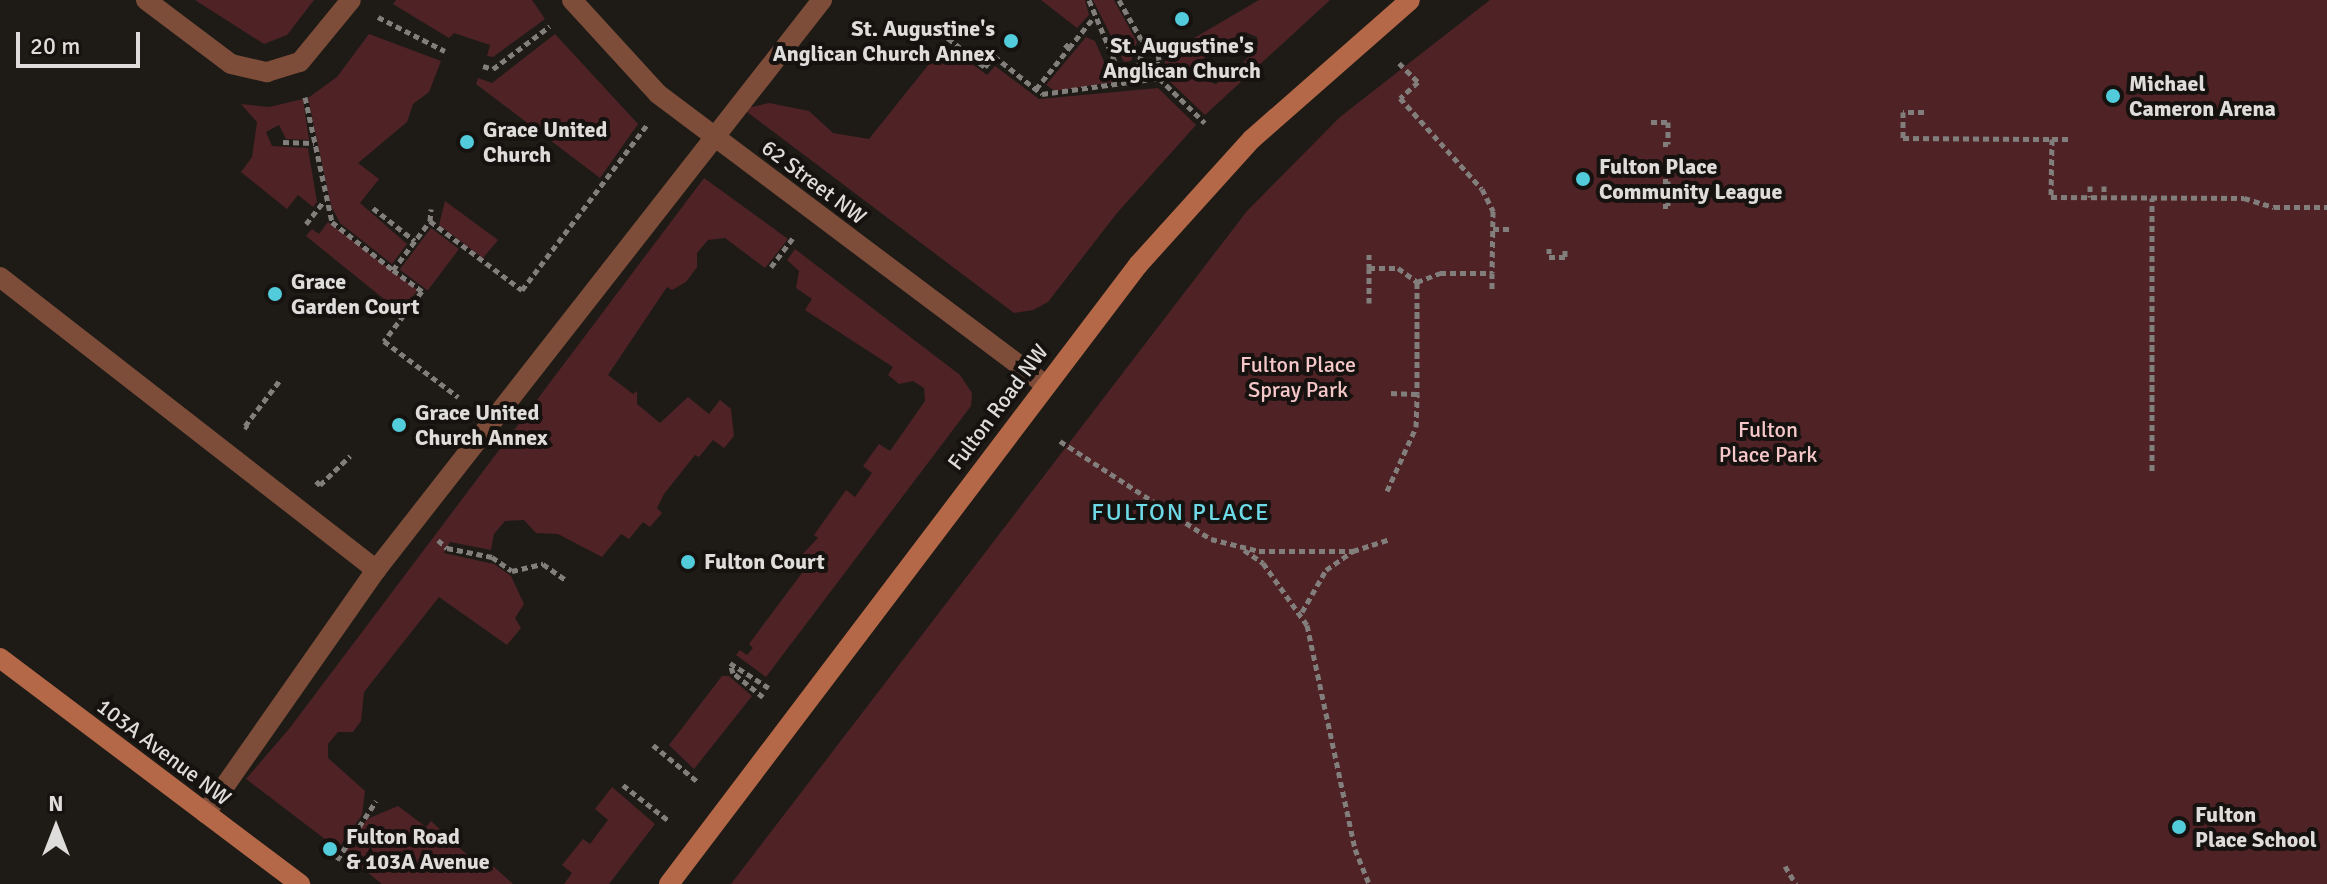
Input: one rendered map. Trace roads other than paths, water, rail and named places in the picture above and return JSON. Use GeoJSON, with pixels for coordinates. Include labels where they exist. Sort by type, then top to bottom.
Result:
{"type":"FeatureCollection","features":[{"type":"Feature","properties":{"kind":"street"},"geometry":{"type":"LineString","coordinates":[[146,0],[231,64],[267,72],[300,62],[351,0]]}},
{"type":"Feature","properties":{"kind":"street","name":"62 Street NW"},"geometry":{"type":"LineString","coordinates":[[572,0],[625,62],[714,137],[1044,384]]}},
{"type":"Feature","properties":{"kind":"street"},"geometry":{"type":"LineString","coordinates":[[206,813],[376,570],[822,0]]}},
{"type":"Feature","properties":{"kind":"street","name":"Fulton Road NW"},"geometry":{"type":"LineString","coordinates":[[669,884],[1044,384],[1138,265],[1252,139],[1410,0]]}},
{"type":"Feature","properties":{"kind":"street"},"geometry":{"type":"LineString","coordinates":[[0,277],[376,570]]}},
{"type":"Feature","properties":{"kind":"street","name":"103A Avenue NW"},"geometry":{"type":"LineString","coordinates":[[0,658],[300,884]]}},
{"type":"Feature","properties":{"kind":"place","name":"St. Augustine's Anglican Church"},"geometry":{"type":"Point","coordinates":[1182,19]}},
{"type":"Feature","properties":{"kind":"place","name":"St. Augustine's Anglican Church Annex"},"geometry":{"type":"Point","coordinates":[1011,41]}},
{"type":"Feature","properties":{"kind":"place","name":"Michael Cameron Arena"},"geometry":{"type":"Point","coordinates":[2113,96]}},
{"type":"Feature","properties":{"kind":"place","name":"Grace United Church"},"geometry":{"type":"Point","coordinates":[467,142]}},
{"type":"Feature","properties":{"kind":"place","name":"Fulton Place Community League"},"geometry":{"type":"Point","coordinates":[1583,179]}},
{"type":"Feature","properties":{"kind":"place","name":"Grace Garden Court"},"geometry":{"type":"Point","coordinates":[275,294]}},
{"type":"Feature","properties":{"kind":"place","name":"Grace United Church Annex"},"geometry":{"type":"Point","coordinates":[399,425]}},
{"type":"Feature","properties":{"kind":"place","name":"Fulton Court"},"geometry":{"type":"Point","coordinates":[688,562]}},
{"type":"Feature","properties":{"kind":"place","name":"Fulton Place School"},"geometry":{"type":"Point","coordinates":[2179,827]}},
{"type":"Feature","properties":{"kind":"place","name":"Fulton Road & 103A Avenue"},"geometry":{"type":"Point","coordinates":[330,849]}},
{"type":"Feature","properties":{"kind":"district","name":"FULTON PLACE"},"geometry":{"type":"Point","coordinates":[1181,513]}},
{"type":"Feature","properties":{"kind":"park label","name":"Fulton Place Spray Park"},"geometry":{"type":"Point","coordinates":[1298,376]}},
{"type":"Feature","properties":{"kind":"park label","name":"Fulton Place Park"},"geometry":{"type":"Point","coordinates":[1768,442]}}]}
